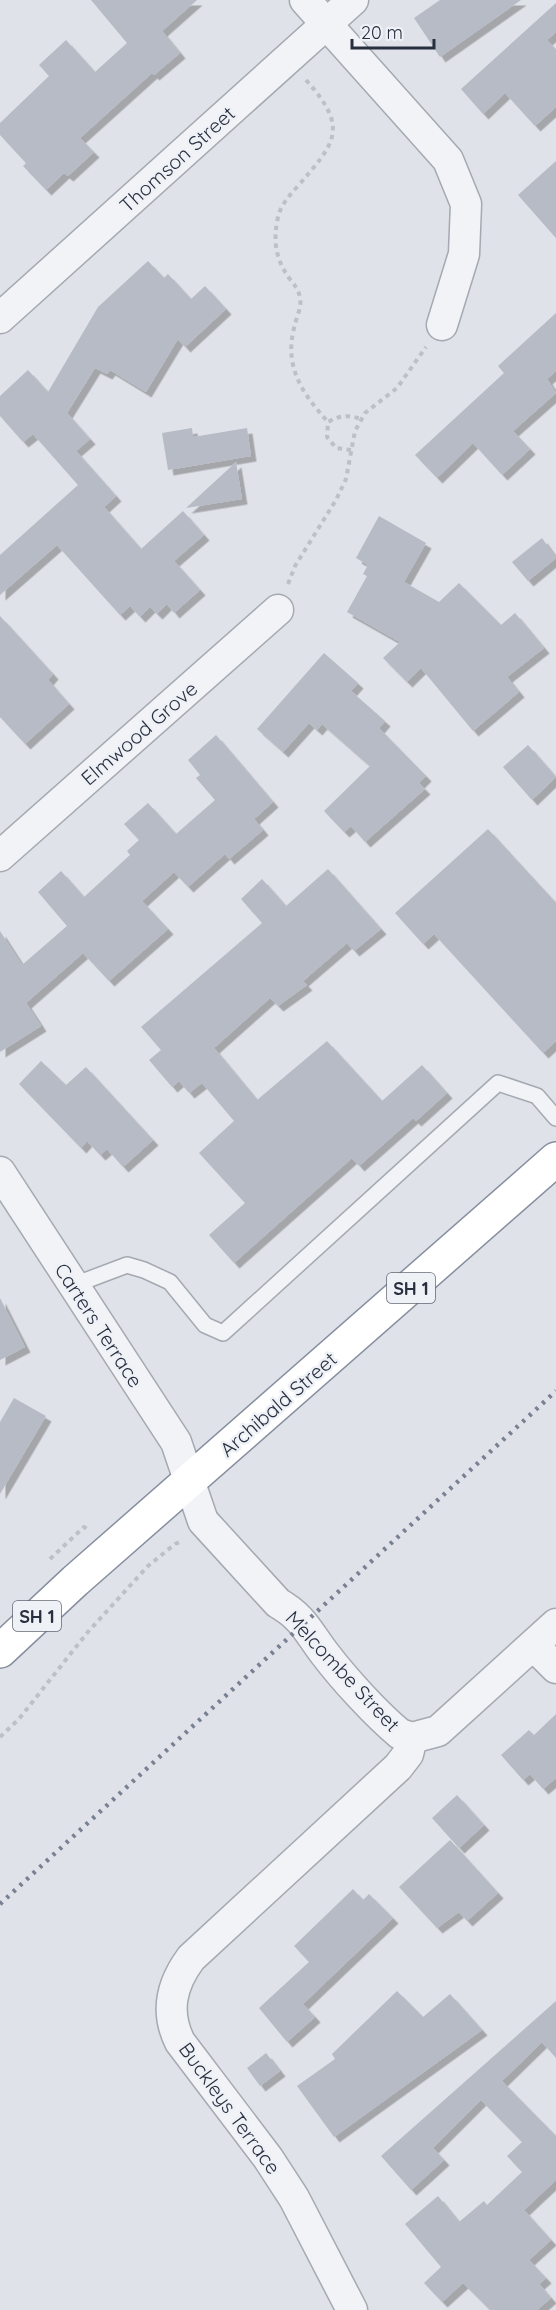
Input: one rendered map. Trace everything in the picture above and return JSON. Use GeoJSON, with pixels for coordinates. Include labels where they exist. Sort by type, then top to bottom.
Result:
{"type":"FeatureCollection","features":[{"type":"Feature","properties":{"kind":"highway","name":"Archibald Street"},"geometry":{"type":"LineString","coordinates":[[0,1651],[556,1159]]}},
{"type":"Feature","properties":{"kind":"street"},"geometry":{"type":"LineString","coordinates":[[305,0],[448,160],[466,204],[464,254],[442,325]]}},
{"type":"Feature","properties":{"kind":"street","name":"Thomson Street"},"geometry":{"type":"LineString","coordinates":[[0,318],[353,0]]}},
{"type":"Feature","properties":{"kind":"street","name":"Elmwood Grove"},"geometry":{"type":"LineString","coordinates":[[0,856],[278,610]]}},
{"type":"Feature","properties":{"kind":"street","name":"Carters Terrace"},"geometry":{"type":"LineString","coordinates":[[0,1172],[176,1442],[189,1482]]}},
{"type":"Feature","properties":{"kind":"street","name":"Melcombe Street"},"geometry":{"type":"LineString","coordinates":[[189,1482],[203,1521],[278,1603],[310,1630],[326,1654],[394,1729],[412,1738],[438,1731],[556,1624]]}},
{"type":"Feature","properties":{"kind":"street"},"geometry":{"type":"LineString","coordinates":[[533,1645],[556,1668]]}},
{"type":"Feature","properties":{"kind":"street","name":"Buckleys Terrace"},"geometry":{"type":"LineString","coordinates":[[352,2310],[294,2198],[268,2158],[180,2042],[174,2030],[171,1999],[176,1981],[191,1958],[398,1767],[408,1754],[412,1738]]}},
{"type":"Feature","properties":{"kind":"lane"},"geometry":{"type":"LineString","coordinates":[[74,1285],[127,1265],[144,1270],[170,1282],[205,1325],[223,1333],[498,1083],[537,1096],[556,1118]]}},
{"type":"Feature","properties":{"kind":"path"},"geometry":{"type":"LineString","coordinates":[[302,76],[328,106],[334,122],[332,138],[319,164],[285,201],[278,216],[274,242],[278,261],[296,286],[300,299],[293,330],[292,370],[302,393],[328,422],[327,436],[331,442],[336,448],[351,450]]}},
{"type":"Feature","properties":{"kind":"path"},"geometry":{"type":"LineString","coordinates":[[278,610],[295,566],[336,500],[346,479],[355,431],[378,400],[397,388],[442,325]]}},
{"type":"Feature","properties":{"kind":"path"},"geometry":{"type":"LineString","coordinates":[[328,422],[337,416],[362,419]]}},
{"type":"Feature","properties":{"kind":"path"},"geometry":{"type":"LineString","coordinates":[[0,1737],[19,1719],[87,1633],[148,1566],[174,1544],[184,1541],[192,1543]]}},
{"type":"Feature","properties":{"kind":"building"},"geometry":{"type":"Polygon","coordinates":[[[91,0],[197,0],[162,31],[180,53],[154,75],[152,73],[80,138],[94,152],[68,176],[64,173],[46,190],[23,166],[26,163],[0,135],[0,123],[49,76],[39,65],[66,40],[95,72],[127,43],[91,0]]]}},
{"type":"Feature","properties":{"kind":"building"},"geometry":{"type":"Polygon","coordinates":[[[440,0],[521,0],[440,57],[414,18],[440,0]]]}},
{"type":"Feature","properties":{"kind":"building"},"geometry":{"type":"Polygon","coordinates":[[[556,3],[556,32],[547,40],[556,50],[556,107],[535,126],[505,93],[483,114],[461,89],[556,3]]]}},
{"type":"Feature","properties":{"kind":"building"},"geometry":{"type":"Polygon","coordinates":[[[556,161],[556,238],[518,195],[556,161]]]}},
{"type":"Feature","properties":{"kind":"building"},"geometry":{"type":"Polygon","coordinates":[[[148,261],[164,278],[168,274],[191,299],[205,286],[226,309],[185,347],[178,339],[146,392],[110,370],[107,374],[95,368],[67,413],[90,439],[76,451],[116,496],[104,507],[141,549],[183,511],[204,535],[174,561],[200,590],[174,613],[167,604],[157,614],[150,607],[140,617],[130,606],[120,615],[57,545],[0,595],[0,555],[78,485],[33,434],[23,442],[0,416],[0,396],[28,370],[48,392],[98,307],[148,261]]]}},
{"type":"Feature","properties":{"kind":"building"},"geometry":{"type":"Polygon","coordinates":[[[556,313],[556,371],[547,379],[556,393],[513,431],[530,449],[502,475],[473,443],[437,478],[415,455],[504,373],[498,366],[556,313]]]}},
{"type":"Feature","properties":{"kind":"building"},"geometry":{"type":"Polygon","coordinates":[[[192,428],[193,437],[247,428],[251,456],[168,470],[162,433],[192,428]]]}},
{"type":"Feature","properties":{"kind":"building"},"geometry":{"type":"Polygon","coordinates":[[[236,462],[242,499],[186,508],[236,462]]]}},
{"type":"Feature","properties":{"kind":"building"},"geometry":{"type":"Polygon","coordinates":[[[379,516],[426,543],[404,582],[439,602],[459,583],[501,625],[515,613],[544,648],[507,677],[519,692],[473,731],[421,668],[407,682],[383,658],[400,642],[347,612],[367,576],[363,574],[368,565],[356,558],[379,516]]]}},
{"type":"Feature","properties":{"kind":"building"},"geometry":{"type":"Polygon","coordinates":[[[542,538],[556,558],[528,581],[512,562],[542,538]]]}},
{"type":"Feature","properties":{"kind":"building"},"geometry":{"type":"Polygon","coordinates":[[[0,616],[53,674],[48,680],[69,704],[25,744],[0,717],[0,616]]]}},
{"type":"Feature","properties":{"kind":"building"},"geometry":{"type":"Polygon","coordinates":[[[324,653],[358,683],[351,691],[385,721],[379,728],[426,776],[419,783],[425,789],[365,842],[351,826],[344,832],[324,811],[370,766],[322,724],[317,730],[309,723],[283,752],[257,729],[324,653]]]}},
{"type":"Feature","properties":{"kind":"building"},"geometry":{"type":"Polygon","coordinates":[[[216,735],[273,802],[254,819],[263,830],[229,859],[225,854],[188,887],[174,872],[142,901],[168,929],[109,981],[83,953],[26,1003],[41,1026],[0,1052],[0,931],[22,965],[67,926],[38,892],[61,871],[84,897],[130,855],[127,851],[139,840],[124,824],[148,803],[176,834],[215,800],[196,778],[200,775],[188,760],[216,735]]]}},
{"type":"Feature","properties":{"kind":"building"},"geometry":{"type":"Polygon","coordinates":[[[528,745],[556,777],[532,800],[503,767],[528,745]]]}},
{"type":"Feature","properties":{"kind":"building"},"geometry":{"type":"Polygon","coordinates":[[[488,829],[556,903],[556,1041],[543,1053],[434,934],[423,944],[395,913],[488,829]]]}},
{"type":"Feature","properties":{"kind":"building"},"geometry":{"type":"Polygon","coordinates":[[[328,869],[381,929],[354,951],[347,943],[303,981],[307,985],[278,1006],[270,998],[214,1048],[257,1100],[327,1041],[382,1101],[422,1065],[447,1093],[416,1121],[413,1118],[359,1166],[352,1158],[234,1263],[209,1235],[245,1203],[199,1153],[234,1121],[202,1083],[189,1093],[179,1081],[172,1087],[149,1060],[161,1050],[141,1027],[262,923],[241,899],[262,879],[286,906],[328,869]]]}},
{"type":"Feature","properties":{"kind":"building"},"geometry":{"type":"Polygon","coordinates":[[[41,1061],[66,1085],[86,1067],[153,1140],[123,1167],[107,1149],[100,1155],[87,1141],[81,1148],[19,1084],[41,1061]]]}},
{"type":"Feature","properties":{"kind":"building"},"geometry":{"type":"Polygon","coordinates":[[[0,1298],[25,1347],[0,1360],[0,1298]]]}},
{"type":"Feature","properties":{"kind":"building"},"geometry":{"type":"Polygon","coordinates":[[[14,1398],[46,1416],[0,1494],[0,1422],[14,1398]]]}},
{"type":"Feature","properties":{"kind":"building"},"geometry":{"type":"Polygon","coordinates":[[[556,1714],[556,1778],[543,1789],[530,1774],[523,1780],[501,1755],[529,1730],[534,1735],[556,1714]]]}},
{"type":"Feature","properties":{"kind":"building"},"geometry":{"type":"Polygon","coordinates":[[[457,1795],[484,1825],[459,1848],[432,1818],[457,1795]]]}},
{"type":"Feature","properties":{"kind":"building"},"geometry":{"type":"Polygon","coordinates":[[[450,1840],[498,1893],[467,1921],[459,1912],[437,1928],[399,1887],[450,1840]]]}},
{"type":"Feature","properties":{"kind":"building"},"geometry":{"type":"Polygon","coordinates":[[[353,1889],[363,1900],[369,1894],[393,1918],[303,2004],[315,2017],[287,2042],[259,2008],[309,1962],[294,1946],[353,1889]]]}},
{"type":"Feature","properties":{"kind":"building"},"geometry":{"type":"Polygon","coordinates":[[[397,1991],[423,2017],[450,1994],[482,2030],[334,2137],[297,2086],[335,2059],[332,2054],[397,1991]]]}},
{"type":"Feature","properties":{"kind":"building"},"geometry":{"type":"Polygon","coordinates":[[[556,2001],[556,2058],[542,2042],[502,2081],[556,2136],[556,2180],[524,2210],[551,2240],[529,2260],[546,2278],[539,2284],[551,2298],[537,2310],[490,2310],[463,2283],[442,2302],[424,2283],[441,2267],[405,2224],[438,2196],[459,2222],[484,2201],[487,2205],[522,2172],[507,2156],[522,2142],[481,2100],[433,2148],[444,2160],[411,2190],[381,2156],[556,2001]]]}},
{"type":"Feature","properties":{"kind":"building"},"geometry":{"type":"Polygon","coordinates":[[[266,2053],[280,2071],[260,2086],[247,2068],[266,2053]]]}},
{"type":"Feature","properties":{"kind":"railway"},"geometry":{"type":"LineString","coordinates":[[0,1904],[556,1391]]}}]}
